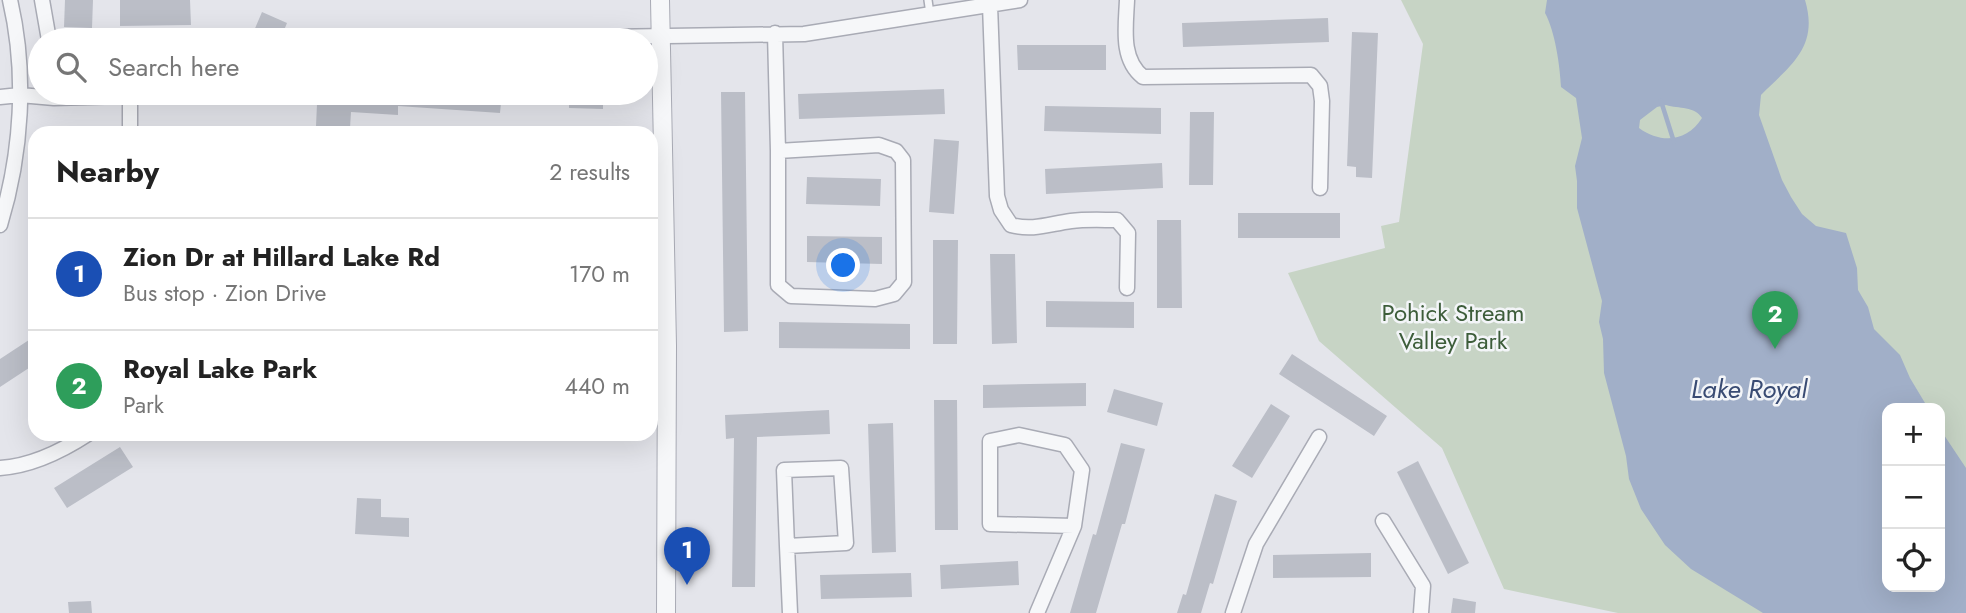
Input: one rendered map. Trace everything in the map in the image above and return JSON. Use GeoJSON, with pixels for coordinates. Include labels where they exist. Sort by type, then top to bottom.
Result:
{"type":"FeatureCollection","features":[{"type":"Feature","properties":{"kind":"street"},"geometry":{"type":"LineString","coordinates":[[0,225],[16,159],[20,95],[18,48],[10,0]]}},
{"type":"Feature","properties":{"kind":"street"},"geometry":{"type":"LineString","coordinates":[[42,0],[47,28]]}},
{"type":"Feature","properties":{"kind":"street"},"geometry":{"type":"LineString","coordinates":[[660,0],[659,345],[666,613]]}},
{"type":"Feature","properties":{"kind":"street"},"geometry":{"type":"LineString","coordinates":[[660,37],[804,34],[929,7],[990,5],[1020,0]]}},
{"type":"Feature","properties":{"kind":"street"},"geometry":{"type":"LineString","coordinates":[[1128,0],[1126,40],[1129,58],[1134,70],[1143,77],[1311,75],[1320,86],[1322,101],[1320,188]]}},
{"type":"Feature","properties":{"kind":"street"},"geometry":{"type":"LineString","coordinates":[[990,5],[997,196],[1001,211],[1011,225],[1026,229],[1072,221],[1116,220],[1128,233],[1127,288]]}},
{"type":"Feature","properties":{"kind":"street"},"geometry":{"type":"LineString","coordinates":[[775,33],[778,285],[791,296],[875,299],[894,294],[904,282],[906,256],[903,160],[896,151],[879,145],[778,151]]}},
{"type":"Feature","properties":{"kind":"street"},"geometry":{"type":"LineString","coordinates":[[0,97],[28,96]]}},
{"type":"Feature","properties":{"kind":"street"},"geometry":{"type":"LineString","coordinates":[[130,105],[130,126]]}},
{"type":"Feature","properties":{"kind":"street"},"geometry":{"type":"LineString","coordinates":[[1037,613],[1074,526],[1082,470],[1065,445],[1019,435],[990,441],[990,524],[1074,526]]}},
{"type":"Feature","properties":{"kind":"street"},"geometry":{"type":"LineString","coordinates":[[1233,613],[1256,544],[1320,438]]}},
{"type":"Feature","properties":{"kind":"street"},"geometry":{"type":"LineString","coordinates":[[0,468],[40,459],[77,441]]}},
{"type":"Feature","properties":{"kind":"street"},"geometry":{"type":"LineString","coordinates":[[787,546],[846,543],[841,468],[784,470],[787,546],[790,613]]}},
{"type":"Feature","properties":{"kind":"street"},"geometry":{"type":"LineString","coordinates":[[1383,521],[1423,586],[1420,613]]}},
{"type":"Feature","properties":{"kind":"green space","name":"Pohick Stream Valley Park"},"geometry":{"type":"Polygon","coordinates":[[[1401,0],[1966,0],[1966,613],[1618,613],[1504,589],[1442,448],[1319,341],[1288,273],[1385,248],[1381,226],[1399,222],[1423,44],[1401,0]]]}},
{"type":"Feature","properties":{"kind":"water","name":"Lake Royal"},"geometry":{"type":"Polygon","coordinates":[[[1547,0],[1805,0],[1808,30],[1805,43],[1792,64],[1761,95],[1759,115],[1782,180],[1802,214],[1816,226],[1846,233],[1857,268],[1858,290],[1868,307],[1874,329],[1900,355],[1925,403],[1882,403],[1882,592],[1945,592],[1945,436],[1966,468],[1966,613],[1763,613],[1691,569],[1665,545],[1641,509],[1629,479],[1626,456],[1604,373],[1603,339],[1599,322],[1602,301],[1577,208],[1575,166],[1582,138],[1576,98],[1561,87],[1552,29],[1545,13],[1547,0]],[[1666,105],[1657,107],[1640,120],[1639,128],[1656,137],[1681,136],[1696,126],[1702,118],[1691,110],[1666,105]]]}},
{"type":"Feature","properties":{"kind":"building"},"geometry":{"type":"Polygon","coordinates":[[[65,0],[93,0],[92,28],[64,27],[65,0]]]}},
{"type":"Feature","properties":{"kind":"building"},"geometry":{"type":"Polygon","coordinates":[[[120,0],[190,0],[191,25],[120,26],[120,0]]]}},
{"type":"Feature","properties":{"kind":"building"},"geometry":{"type":"Polygon","coordinates":[[[262,12],[287,23],[285,28],[255,28],[262,12]]]}},
{"type":"Feature","properties":{"kind":"building"},"geometry":{"type":"Polygon","coordinates":[[[1328,18],[1329,42],[1183,47],[1182,23],[1328,18]]]}},
{"type":"Feature","properties":{"kind":"building"},"geometry":{"type":"Polygon","coordinates":[[[1352,32],[1378,33],[1372,178],[1356,177],[1356,167],[1347,166],[1352,32]]]}},
{"type":"Feature","properties":{"kind":"building"},"geometry":{"type":"Polygon","coordinates":[[[1017,45],[1106,45],[1106,70],[1018,70],[1017,45]]]}},
{"type":"Feature","properties":{"kind":"building"},"geometry":{"type":"Polygon","coordinates":[[[944,89],[945,114],[799,119],[798,94],[944,89]]]}},
{"type":"Feature","properties":{"kind":"building"},"geometry":{"type":"Polygon","coordinates":[[[721,92],[745,92],[748,331],[724,332],[721,92]]]}},
{"type":"Feature","properties":{"kind":"building"},"geometry":{"type":"Polygon","coordinates":[[[317,105],[501,105],[500,113],[398,106],[398,115],[351,112],[350,126],[316,126],[317,105]]]}},
{"type":"Feature","properties":{"kind":"building"},"geometry":{"type":"Polygon","coordinates":[[[569,105],[603,105],[603,109],[569,108],[569,105]]]}},
{"type":"Feature","properties":{"kind":"building"},"geometry":{"type":"Polygon","coordinates":[[[1045,106],[1161,108],[1161,134],[1044,131],[1045,106]]]}},
{"type":"Feature","properties":{"kind":"building"},"geometry":{"type":"Polygon","coordinates":[[[1190,112],[1214,112],[1213,185],[1189,185],[1190,112]]]}},
{"type":"Feature","properties":{"kind":"building"},"geometry":{"type":"Polygon","coordinates":[[[934,139],[959,141],[954,214],[929,212],[934,139]]]}},
{"type":"Feature","properties":{"kind":"building"},"geometry":{"type":"Polygon","coordinates":[[[1162,163],[1163,188],[1046,194],[1045,169],[1162,163]]]}},
{"type":"Feature","properties":{"kind":"building"},"geometry":{"type":"Polygon","coordinates":[[[807,177],[881,179],[880,206],[806,204],[807,177]]]}},
{"type":"Feature","properties":{"kind":"building"},"geometry":{"type":"Polygon","coordinates":[[[1238,213],[1340,213],[1340,238],[1238,238],[1238,213]]]}},
{"type":"Feature","properties":{"kind":"building"},"geometry":{"type":"Polygon","coordinates":[[[1157,220],[1181,220],[1182,308],[1157,308],[1157,220]]]}},
{"type":"Feature","properties":{"kind":"building"},"geometry":{"type":"Polygon","coordinates":[[[807,236],[882,237],[882,264],[807,262],[807,236]]]}},
{"type":"Feature","properties":{"kind":"building"},"geometry":{"type":"Polygon","coordinates":[[[933,240],[958,240],[957,344],[933,344],[933,240]]]}},
{"type":"Feature","properties":{"kind":"building"},"geometry":{"type":"Polygon","coordinates":[[[990,254],[1015,254],[1017,343],[992,344],[990,254]]]}},
{"type":"Feature","properties":{"kind":"building"},"geometry":{"type":"Polygon","coordinates":[[[1046,301],[1134,302],[1134,328],[1046,327],[1046,301]]]}},
{"type":"Feature","properties":{"kind":"building"},"geometry":{"type":"Polygon","coordinates":[[[779,322],[910,324],[910,349],[779,348],[779,322]]]}},
{"type":"Feature","properties":{"kind":"building"},"geometry":{"type":"Polygon","coordinates":[[[28,341],[28,369],[0,387],[0,359],[28,341]]]}},
{"type":"Feature","properties":{"kind":"building"},"geometry":{"type":"Polygon","coordinates":[[[1292,354],[1387,416],[1374,436],[1279,374],[1292,354]]]}},
{"type":"Feature","properties":{"kind":"building"},"geometry":{"type":"Polygon","coordinates":[[[1086,383],[1086,406],[983,408],[983,385],[1086,383]]]}},
{"type":"Feature","properties":{"kind":"building"},"geometry":{"type":"Polygon","coordinates":[[[1114,389],[1163,403],[1157,426],[1107,412],[1114,389]]]}},
{"type":"Feature","properties":{"kind":"building"},"geometry":{"type":"Polygon","coordinates":[[[934,400],[957,400],[958,530],[935,530],[934,400]]]}},
{"type":"Feature","properties":{"kind":"building"},"geometry":{"type":"Polygon","coordinates":[[[1271,404],[1290,416],[1252,478],[1232,466],[1271,404]]]}},
{"type":"Feature","properties":{"kind":"building"},"geometry":{"type":"Polygon","coordinates":[[[829,410],[830,434],[757,437],[755,587],[732,587],[734,438],[726,439],[725,415],[829,410]]]}},
{"type":"Feature","properties":{"kind":"building"},"geometry":{"type":"Polygon","coordinates":[[[893,423],[896,552],[872,553],[868,424],[893,423]]]}},
{"type":"Feature","properties":{"kind":"building"},"geometry":{"type":"Polygon","coordinates":[[[1121,443],[1145,449],[1125,524],[1122,524],[1096,613],[1070,613],[1093,534],[1096,535],[1121,443]]]}},
{"type":"Feature","properties":{"kind":"building"},"geometry":{"type":"Polygon","coordinates":[[[120,447],[133,467],[67,508],[54,488],[120,447]]]}},
{"type":"Feature","properties":{"kind":"building"},"geometry":{"type":"Polygon","coordinates":[[[1418,461],[1469,563],[1448,574],[1397,472],[1418,461]]]}},
{"type":"Feature","properties":{"kind":"building"},"geometry":{"type":"Polygon","coordinates":[[[1215,494],[1237,501],[1213,584],[1210,583],[1201,613],[1177,613],[1183,594],[1186,595],[1215,494]]]}},
{"type":"Feature","properties":{"kind":"building"},"geometry":{"type":"Polygon","coordinates":[[[357,498],[381,499],[381,517],[409,518],[409,537],[355,534],[357,498]]]}},
{"type":"Feature","properties":{"kind":"building"},"geometry":{"type":"Polygon","coordinates":[[[1371,553],[1371,577],[1273,578],[1273,555],[1371,553]]]}},
{"type":"Feature","properties":{"kind":"building"},"geometry":{"type":"Polygon","coordinates":[[[1018,561],[1019,585],[941,589],[940,565],[1018,561]]]}},
{"type":"Feature","properties":{"kind":"building"},"geometry":{"type":"Polygon","coordinates":[[[911,573],[912,597],[821,599],[820,575],[911,573]]]}},
{"type":"Feature","properties":{"kind":"building"},"geometry":{"type":"Polygon","coordinates":[[[1453,598],[1476,602],[1475,613],[1451,613],[1453,598]]]}},
{"type":"Feature","properties":{"kind":"building"},"geometry":{"type":"Polygon","coordinates":[[[91,601],[92,613],[69,613],[68,602],[91,601]]]}},
{"type":"Feature","properties":{"kind":"waterway"},"geometry":{"type":"LineString","coordinates":[[1661,101],[1674,142]]}},
{"type":"Feature","properties":{"kind":"place","name":"Royal Lake Park"},"geometry":{"type":"Point","coordinates":[1775,349]}},
{"type":"Feature","properties":{"kind":"place","name":"Zion Dr at Hillard Lake Rd"},"geometry":{"type":"Point","coordinates":[687,585]}}]}
